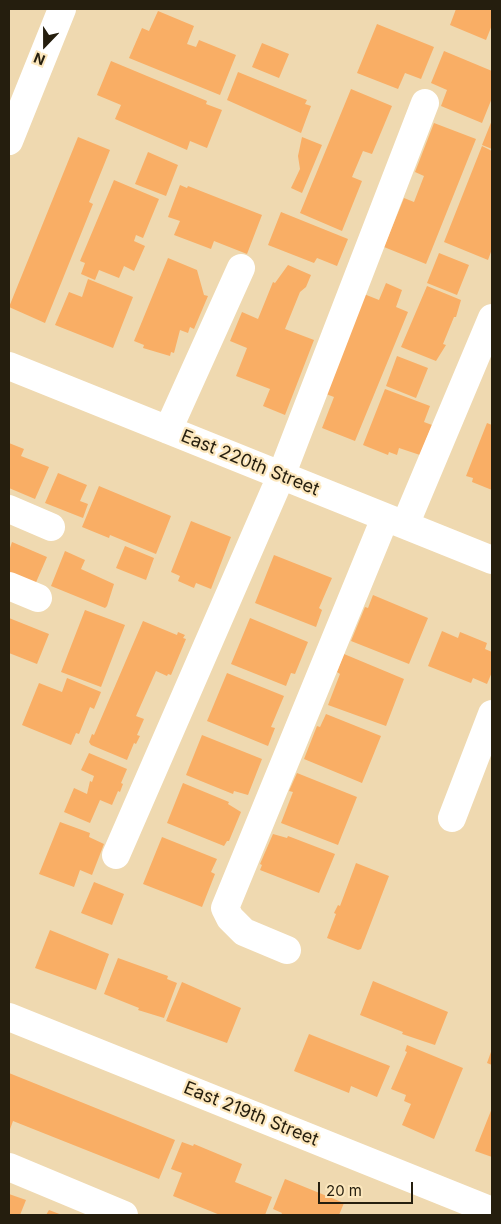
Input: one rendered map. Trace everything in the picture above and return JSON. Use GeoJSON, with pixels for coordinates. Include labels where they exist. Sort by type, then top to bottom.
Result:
{"type":"FeatureCollection","features":[{"type":"Feature","properties":{"kind":"street"},"geometry":{"type":"LineString","coordinates":[[9,141],[62,9]]}},
{"type":"Feature","properties":{"kind":"street"},"geometry":{"type":"LineString","coordinates":[[116,854],[281,476],[425,103]]}},
{"type":"Feature","properties":{"kind":"street"},"geometry":{"type":"LineString","coordinates":[[168,430],[241,268]]}},
{"type":"Feature","properties":{"kind":"street"},"geometry":{"type":"LineString","coordinates":[[287,950],[244,932],[230,918],[225,908],[395,522],[492,318]]}},
{"type":"Feature","properties":{"kind":"street","name":"East 220th Street"},"geometry":{"type":"LineString","coordinates":[[9,366],[492,560]]}},
{"type":"Feature","properties":{"kind":"street"},"geometry":{"type":"LineString","coordinates":[[9,509],[51,527]]}},
{"type":"Feature","properties":{"kind":"street"},"geometry":{"type":"LineString","coordinates":[[9,586],[38,598]]}},
{"type":"Feature","properties":{"kind":"street"},"geometry":{"type":"LineString","coordinates":[[452,818],[492,714]]}},
{"type":"Feature","properties":{"kind":"street","name":"East 219th Street"},"geometry":{"type":"LineString","coordinates":[[9,1017],[492,1211]]}},
{"type":"Feature","properties":{"kind":"street"},"geometry":{"type":"LineString","coordinates":[[9,1167],[124,1215]]}},
{"type":"Feature","properties":{"kind":"building"},"geometry":{"type":"Polygon","coordinates":[[[456,9],[492,9],[492,25],[486,40],[450,25],[456,9]]]}},
{"type":"Feature","properties":{"kind":"building"},"geometry":{"type":"Polygon","coordinates":[[[158,11],[194,26],[187,44],[196,47],[199,40],[236,55],[220,95],[129,58],[142,28],[149,31],[158,11]]]}},
{"type":"Feature","properties":{"kind":"building"},"geometry":{"type":"Polygon","coordinates":[[[377,24],[434,47],[421,79],[405,73],[398,89],[357,73],[377,24]]]}},
{"type":"Feature","properties":{"kind":"building"},"geometry":{"type":"Polygon","coordinates":[[[262,43],[289,54],[279,78],[252,67],[262,43]]]}},
{"type":"Feature","properties":{"kind":"building"},"geometry":{"type":"Polygon","coordinates":[[[444,51],[492,71],[492,98],[482,123],[441,106],[447,90],[431,83],[444,51]]]}},
{"type":"Feature","properties":{"kind":"building"},"geometry":{"type":"Polygon","coordinates":[[[111,61],[207,101],[206,104],[222,110],[207,148],[190,141],[187,150],[115,119],[121,105],[97,95],[111,61]]]}},
{"type":"Feature","properties":{"kind":"building"},"geometry":{"type":"Polygon","coordinates":[[[238,72],[307,100],[305,104],[311,106],[301,133],[227,100],[238,72]]]}},
{"type":"Feature","properties":{"kind":"building"},"geometry":{"type":"Polygon","coordinates":[[[351,89],[392,106],[372,154],[363,151],[352,177],[362,181],[342,231],[300,213],[351,89]]]}},
{"type":"Feature","properties":{"kind":"building"},"geometry":{"type":"Polygon","coordinates":[[[492,120],[492,149],[482,145],[492,120]]]}},
{"type":"Feature","properties":{"kind":"building"},"geometry":{"type":"Polygon","coordinates":[[[434,123],[476,139],[426,264],[384,247],[404,198],[414,202],[424,176],[415,172],[434,123]]]}},
{"type":"Feature","properties":{"kind":"building"},"geometry":{"type":"Polygon","coordinates":[[[78,137],[110,150],[89,202],[93,204],[45,323],[9,307],[78,137]]]}},
{"type":"Feature","properties":{"kind":"building"},"geometry":{"type":"Polygon","coordinates":[[[302,137],[322,145],[302,193],[291,188],[300,169],[298,156],[302,137]]]}},
{"type":"Feature","properties":{"kind":"building"},"geometry":{"type":"Polygon","coordinates":[[[482,146],[492,151],[492,249],[488,260],[444,242],[482,146]]]}},
{"type":"Feature","properties":{"kind":"building"},"geometry":{"type":"Polygon","coordinates":[[[148,152],[178,165],[166,196],[135,184],[148,152]]]}},
{"type":"Feature","properties":{"kind":"building"},"geometry":{"type":"Polygon","coordinates":[[[114,180],[159,199],[143,238],[136,235],[134,241],[145,246],[134,271],[124,266],[119,278],[99,270],[95,280],[81,274],[85,263],[80,261],[114,180]]]}},
{"type":"Feature","properties":{"kind":"building"},"geometry":{"type":"Polygon","coordinates":[[[180,185],[187,188],[188,186],[262,215],[247,254],[214,241],[211,249],[174,235],[180,221],[168,217],[180,185]]]}},
{"type":"Feature","properties":{"kind":"building"},"geometry":{"type":"Polygon","coordinates":[[[281,212],[348,239],[337,266],[317,258],[314,263],[268,245],[281,212]]]}},
{"type":"Feature","properties":{"kind":"building"},"geometry":{"type":"Polygon","coordinates":[[[439,253],[469,265],[457,295],[427,283],[439,253]]]}},
{"type":"Feature","properties":{"kind":"building"},"geometry":{"type":"Polygon","coordinates":[[[168,258],[197,270],[204,295],[208,296],[194,329],[190,327],[188,333],[180,330],[174,353],[171,352],[170,356],[143,348],[144,345],[134,341],[168,258]]]}},
{"type":"Feature","properties":{"kind":"building"},"geometry":{"type":"Polygon","coordinates":[[[288,265],[311,275],[306,287],[300,292],[285,329],[314,340],[285,415],[263,406],[270,389],[236,376],[247,348],[230,341],[242,312],[258,319],[273,282],[275,283],[288,265]]]}},
{"type":"Feature","properties":{"kind":"building"},"geometry":{"type":"Polygon","coordinates":[[[88,279],[133,297],[113,348],[55,325],[69,292],[82,297],[88,279]]]}},
{"type":"Feature","properties":{"kind":"building"},"geometry":{"type":"Polygon","coordinates":[[[386,283],[402,290],[396,307],[408,312],[355,441],[322,428],[334,397],[318,391],[359,292],[379,300],[386,283]]]}},
{"type":"Feature","properties":{"kind":"building"},"geometry":{"type":"Polygon","coordinates":[[[427,286],[461,300],[456,317],[454,317],[443,344],[446,345],[436,361],[401,347],[427,286]]]}},
{"type":"Feature","properties":{"kind":"building"},"geometry":{"type":"Polygon","coordinates":[[[397,356],[428,368],[416,398],[386,386],[397,356]]]}},
{"type":"Feature","properties":{"kind":"building"},"geometry":{"type":"Polygon","coordinates":[[[385,389],[430,406],[424,422],[432,425],[420,455],[399,448],[397,455],[389,452],[388,455],[363,445],[385,389]]]}},
{"type":"Feature","properties":{"kind":"building"},"geometry":{"type":"Polygon","coordinates":[[[487,423],[492,425],[492,490],[472,482],[473,478],[466,476],[487,423]]]}},
{"type":"Feature","properties":{"kind":"building"},"geometry":{"type":"Polygon","coordinates":[[[9,443],[24,449],[21,456],[49,467],[35,499],[9,488],[9,443]]]}},
{"type":"Feature","properties":{"kind":"building"},"geometry":{"type":"Polygon","coordinates":[[[58,473],[87,485],[80,501],[88,504],[83,518],[45,503],[58,473]]]}},
{"type":"Feature","properties":{"kind":"building"},"geometry":{"type":"Polygon","coordinates":[[[99,486],[171,516],[156,554],[110,535],[109,538],[82,527],[99,486]]]}},
{"type":"Feature","properties":{"kind":"building"},"geometry":{"type":"Polygon","coordinates":[[[191,521],[231,537],[211,589],[196,583],[194,588],[178,581],[180,576],[171,572],[191,521]]]}},
{"type":"Feature","properties":{"kind":"building"},"geometry":{"type":"Polygon","coordinates":[[[12,542],[47,557],[34,587],[9,576],[9,551],[12,542]]]}},
{"type":"Feature","properties":{"kind":"building"},"geometry":{"type":"Polygon","coordinates":[[[125,546],[154,558],[146,580],[116,568],[125,546]]]}},
{"type":"Feature","properties":{"kind":"building"},"geometry":{"type":"Polygon","coordinates":[[[65,551],[85,560],[81,569],[114,584],[105,608],[51,586],[65,551]]]}},
{"type":"Feature","properties":{"kind":"building"},"geometry":{"type":"Polygon","coordinates":[[[274,555],[332,578],[319,608],[322,610],[316,627],[255,603],[274,555]]]}},
{"type":"Feature","properties":{"kind":"building"},"geometry":{"type":"Polygon","coordinates":[[[373,595],[428,618],[409,664],[351,641],[365,607],[368,608],[373,595]]]}},
{"type":"Feature","properties":{"kind":"building"},"geometry":{"type":"Polygon","coordinates":[[[85,610],[125,625],[101,687],[61,672],[85,610]]]}},
{"type":"Feature","properties":{"kind":"building"},"geometry":{"type":"Polygon","coordinates":[[[9,618],[49,634],[37,664],[9,653],[9,618]]]}},
{"type":"Feature","properties":{"kind":"building"},"geometry":{"type":"Polygon","coordinates":[[[250,618],[308,642],[295,674],[291,673],[286,686],[231,664],[250,618]]]}},
{"type":"Feature","properties":{"kind":"building"},"geometry":{"type":"Polygon","coordinates":[[[143,621],[177,635],[178,632],[185,635],[183,638],[186,639],[171,675],[168,674],[167,676],[156,671],[136,716],[144,719],[137,735],[140,736],[136,744],[134,743],[127,760],[91,745],[89,742],[92,734],[94,735],[143,621]]]}},
{"type":"Feature","properties":{"kind":"building"},"geometry":{"type":"Polygon","coordinates":[[[442,631],[458,638],[460,632],[487,643],[485,649],[492,652],[492,672],[487,684],[473,678],[471,683],[428,666],[442,631]]]}},
{"type":"Feature","properties":{"kind":"building"},"geometry":{"type":"Polygon","coordinates":[[[344,654],[404,679],[386,726],[328,705],[340,674],[337,672],[344,654]]]}},
{"type":"Feature","properties":{"kind":"building"},"geometry":{"type":"Polygon","coordinates":[[[227,673],[284,696],[271,727],[275,728],[268,746],[207,721],[227,673]]]}},
{"type":"Feature","properties":{"kind":"building"},"geometry":{"type":"Polygon","coordinates":[[[67,678],[101,692],[94,709],[90,707],[79,734],[76,733],[71,745],[22,725],[39,683],[62,692],[67,678]]]}},
{"type":"Feature","properties":{"kind":"building"},"geometry":{"type":"Polygon","coordinates":[[[326,714],[381,736],[362,783],[304,759],[317,726],[320,727],[326,714]]]}},
{"type":"Feature","properties":{"kind":"building"},"geometry":{"type":"Polygon","coordinates":[[[202,735],[262,759],[248,795],[234,791],[233,794],[186,775],[202,735]]]}},
{"type":"Feature","properties":{"kind":"building"},"geometry":{"type":"Polygon","coordinates":[[[89,753],[127,769],[121,783],[123,784],[120,792],[118,791],[112,805],[100,800],[90,823],[64,812],[74,788],[87,794],[90,781],[92,782],[94,776],[81,770],[89,753]]]}},
{"type":"Feature","properties":{"kind":"building"},"geometry":{"type":"Polygon","coordinates":[[[297,773],[357,797],[338,845],[281,823],[293,792],[289,791],[297,773]]]}},
{"type":"Feature","properties":{"kind":"building"},"geometry":{"type":"Polygon","coordinates":[[[183,783],[229,802],[228,804],[241,812],[229,841],[224,846],[167,823],[183,783]]]}},
{"type":"Feature","properties":{"kind":"building"},"geometry":{"type":"Polygon","coordinates":[[[60,822],[90,833],[89,837],[104,844],[92,875],[80,870],[74,887],[39,874],[60,822]]]}},
{"type":"Feature","properties":{"kind":"building"},"geometry":{"type":"Polygon","coordinates":[[[273,834],[287,838],[288,836],[335,854],[319,893],[260,870],[262,865],[260,864],[273,834]]]}},
{"type":"Feature","properties":{"kind":"building"},"geometry":{"type":"Polygon","coordinates":[[[162,837],[217,859],[211,872],[215,874],[202,907],[143,884],[162,837]]]}},
{"type":"Feature","properties":{"kind":"building"},"geometry":{"type":"Polygon","coordinates":[[[356,863],[389,876],[361,949],[358,950],[327,938],[336,914],[334,913],[338,905],[340,906],[356,863]]]}},
{"type":"Feature","properties":{"kind":"building"},"geometry":{"type":"Polygon","coordinates":[[[94,882],[124,894],[112,925],[81,913],[94,882]]]}},
{"type":"Feature","properties":{"kind":"building"},"geometry":{"type":"Polygon","coordinates":[[[50,930],[109,954],[96,990],[35,968],[50,930]]]}},
{"type":"Feature","properties":{"kind":"building"},"geometry":{"type":"Polygon","coordinates":[[[118,958],[168,976],[167,979],[177,983],[164,1018],[138,1010],[139,1008],[104,994],[118,958]]]}},
{"type":"Feature","properties":{"kind":"building"},"geometry":{"type":"Polygon","coordinates":[[[373,981],[448,1012],[435,1045],[402,1034],[403,1032],[360,1015],[373,981]]]}},
{"type":"Feature","properties":{"kind":"building"},"geometry":{"type":"Polygon","coordinates":[[[182,982],[241,1008],[227,1043],[166,1021],[182,982]]]}},
{"type":"Feature","properties":{"kind":"building"},"geometry":{"type":"Polygon","coordinates":[[[309,1034],[390,1066],[377,1097],[351,1086],[349,1093],[294,1071],[309,1034]]]}},
{"type":"Feature","properties":{"kind":"building"},"geometry":{"type":"Polygon","coordinates":[[[407,1045],[463,1068],[434,1139],[402,1125],[411,1104],[404,1101],[406,1095],[391,1089],[407,1052],[405,1051],[407,1045]]]}},
{"type":"Feature","properties":{"kind":"building"},"geometry":{"type":"Polygon","coordinates":[[[492,1049],[492,1065],[487,1063],[492,1049]]]}},
{"type":"Feature","properties":{"kind":"building"},"geometry":{"type":"Polygon","coordinates":[[[9,1073],[175,1140],[159,1179],[13,1121],[9,1132],[9,1073]]]}},
{"type":"Feature","properties":{"kind":"building"},"geometry":{"type":"Polygon","coordinates":[[[492,1108],[492,1157],[475,1151],[492,1108]]]}},
{"type":"Feature","properties":{"kind":"building"},"geometry":{"type":"Polygon","coordinates":[[[182,1142],[193,1146],[194,1144],[242,1164],[235,1182],[272,1197],[265,1215],[220,1215],[173,1196],[182,1173],[171,1169],[182,1142]]]}},
{"type":"Feature","properties":{"kind":"building"},"geometry":{"type":"Polygon","coordinates":[[[285,1179],[344,1203],[339,1215],[281,1215],[282,1213],[273,1209],[285,1179]]]}},
{"type":"Feature","properties":{"kind":"building"},"geometry":{"type":"Polygon","coordinates":[[[9,1194],[26,1200],[20,1215],[9,1215],[9,1194]]]}},
{"type":"Feature","properties":{"kind":"building"},"geometry":{"type":"Polygon","coordinates":[[[49,1210],[62,1215],[46,1215],[49,1210]]]}}]}
